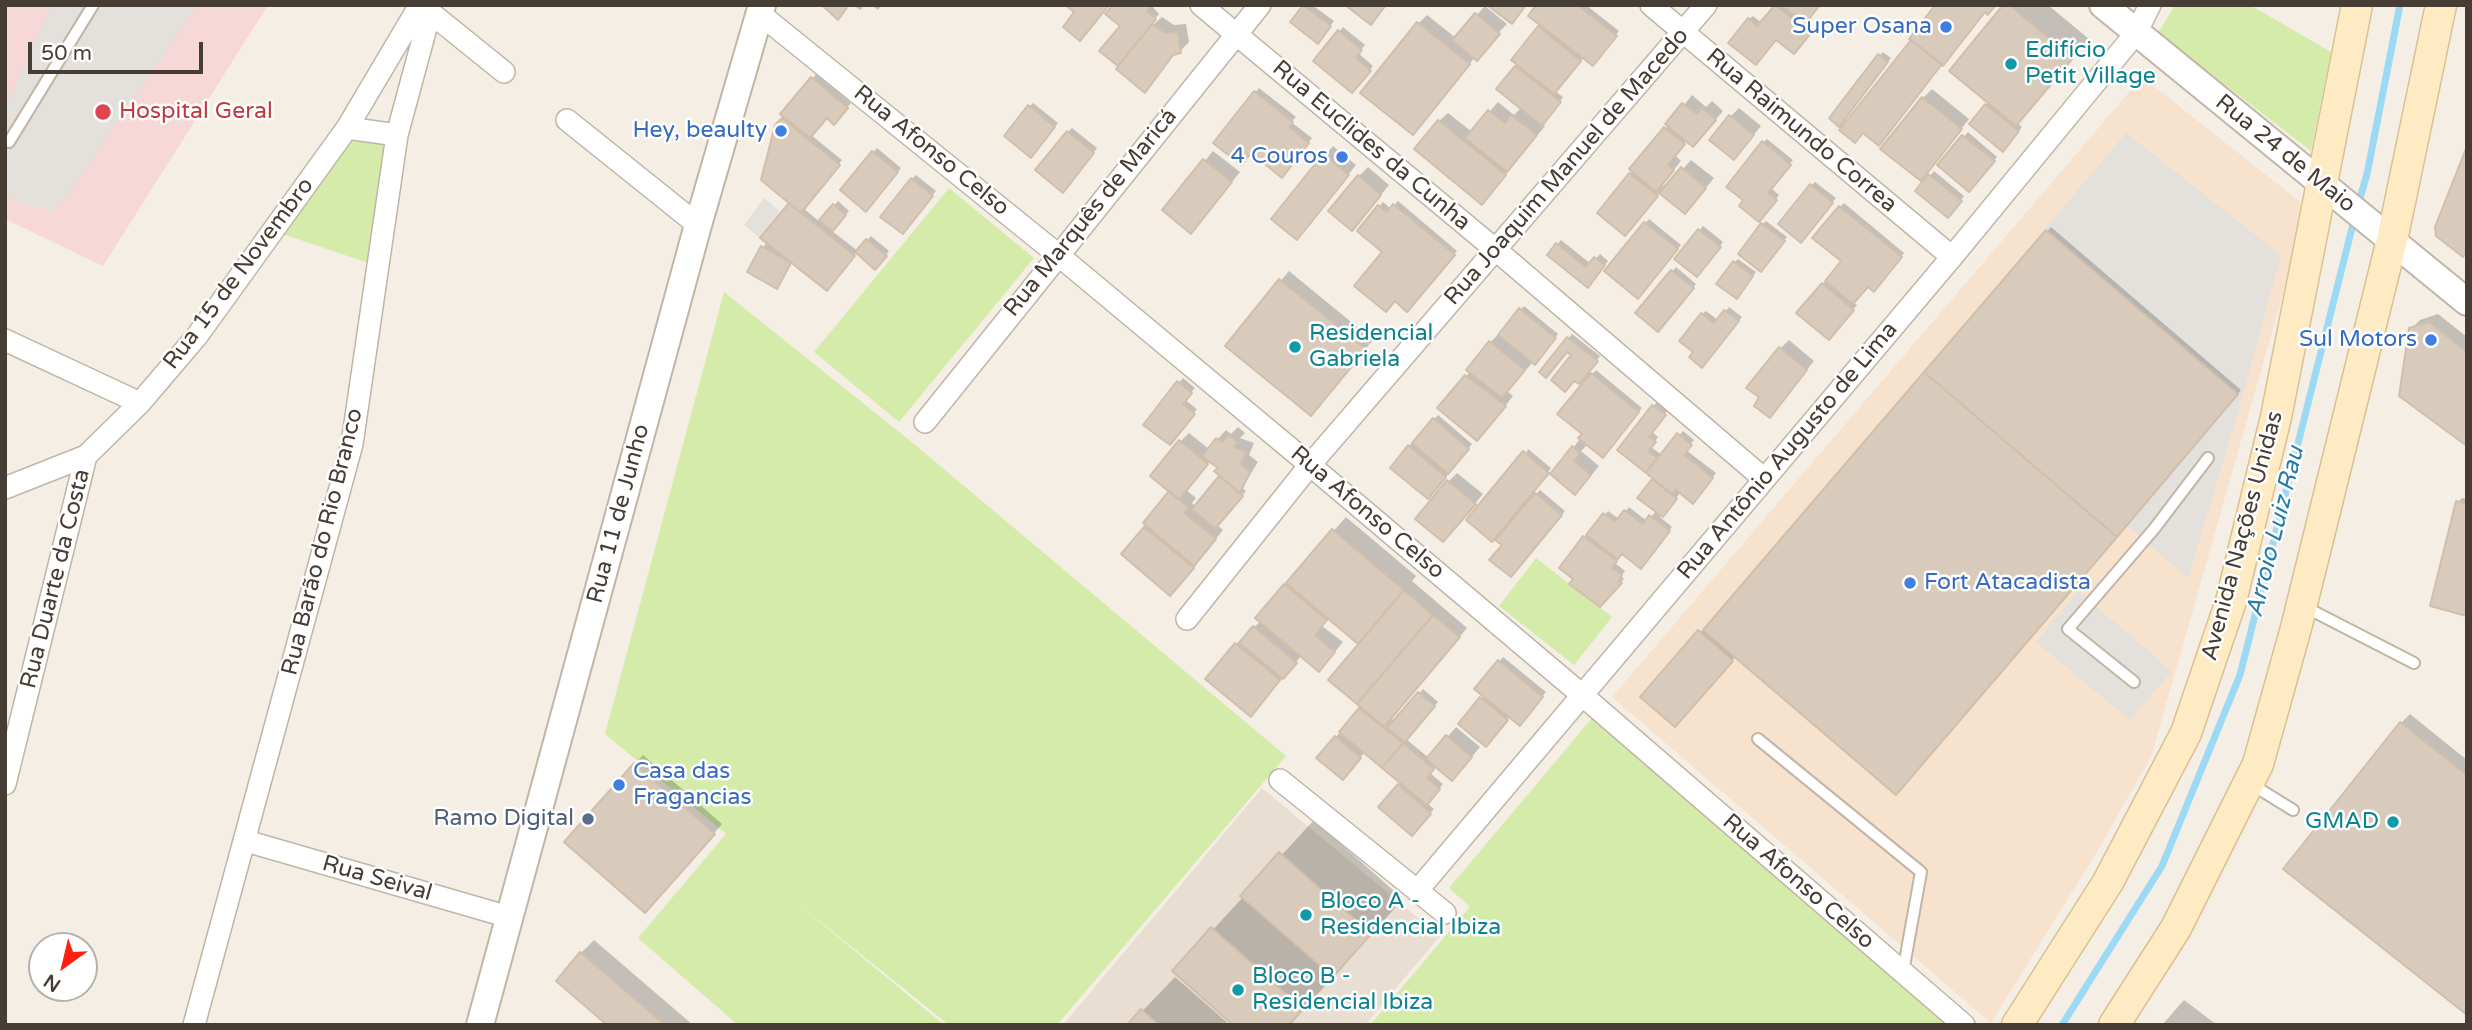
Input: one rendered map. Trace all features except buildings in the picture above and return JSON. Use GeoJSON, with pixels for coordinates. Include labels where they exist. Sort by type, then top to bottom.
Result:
{"type":"FeatureCollection","features":[{"type":"Feature","properties":{"kind":"main road","name":"Avenida Nações Unidas"},"geometry":{"type":"LineString","coordinates":[[2017,1025],[2108,882],[2186,733],[2231,601],[2276,417],[2357,5]]}},
{"type":"Feature","properties":{"kind":"main road"},"geometry":{"type":"LineString","coordinates":[[2114,1025],[2176,928],[2258,764],[2301,605],[2392,240],[2441,5]]}},
{"type":"Feature","properties":{"kind":"street","name":"Rua Euclides da Cunha"},"geometry":{"type":"LineString","coordinates":[[1201,5],[1496,250],[1763,478]]}},
{"type":"Feature","properties":{"kind":"street","name":"Rua Marquês de Maricá"},"geometry":{"type":"LineString","coordinates":[[925,422],[1057,254],[1260,5]]}},
{"type":"Feature","properties":{"kind":"street","name":"Rua Raimundo Correa"},"geometry":{"type":"LineString","coordinates":[[1651,5],[1952,257]]}},
{"type":"Feature","properties":{"kind":"street","name":"Rua Joaquim Manuel de Macedo"},"geometry":{"type":"LineString","coordinates":[[1187,619],[1310,465],[1706,5]]}},
{"type":"Feature","properties":{"kind":"street","name":"Rua 24 de Maio"},"geometry":{"type":"LineString","coordinates":[[2103,5],[2467,302]]}},
{"type":"Feature","properties":{"kind":"street","name":"Rua Antônio Augusto de Lima"},"geometry":{"type":"LineString","coordinates":[[1417,891],[1952,257],[2136,33],[2150,5]]}},
{"type":"Feature","properties":{"kind":"street"},"geometry":{"type":"LineString","coordinates":[[424,8],[504,72]]}},
{"type":"Feature","properties":{"kind":"street","name":"Rua 15 de Novembro"},"geometry":{"type":"LineString","coordinates":[[5,488],[86,456],[140,403],[197,336],[347,128],[424,8]]}},
{"type":"Feature","properties":{"kind":"street","name":"Rua Barão do Rio Branco"},"geometry":{"type":"LineString","coordinates":[[194,1025],[352,444],[397,135],[424,8]]}},
{"type":"Feature","properties":{"kind":"street","name":"Rua 11 de Junho"},"geometry":{"type":"LineString","coordinates":[[480,1025],[698,225],[761,10]]}},
{"type":"Feature","properties":{"kind":"street","name":"Rua Afonso Celso"},"geometry":{"type":"LineString","coordinates":[[761,10],[1310,465],[1582,695],[1964,1025]]}},
{"type":"Feature","properties":{"kind":"street"},"geometry":{"type":"LineString","coordinates":[[567,120],[698,225]]}},
{"type":"Feature","properties":{"kind":"street"},"geometry":{"type":"LineString","coordinates":[[347,128],[397,135]]}},
{"type":"Feature","properties":{"kind":"street"},"geometry":{"type":"LineString","coordinates":[[5,340],[140,403]]}},
{"type":"Feature","properties":{"kind":"street","name":"Rua Duarte da Costa"},"geometry":{"type":"LineString","coordinates":[[5,784],[86,456]]}},
{"type":"Feature","properties":{"kind":"street"},"geometry":{"type":"LineString","coordinates":[[1280,780],[1445,913]]}},
{"type":"Feature","properties":{"kind":"street","name":"Rua Seival"},"geometry":{"type":"LineString","coordinates":[[246,841],[509,917]]}},
{"type":"Feature","properties":{"kind":"lane"},"geometry":{"type":"LineString","coordinates":[[5,141],[9,142],[93,5]]}},
{"type":"Feature","properties":{"kind":"lane"},"geometry":{"type":"LineString","coordinates":[[2134,682],[2068,629],[2154,528],[2208,458]]}},
{"type":"Feature","properties":{"kind":"lane"},"geometry":{"type":"LineString","coordinates":[[2301,605],[2414,663]]}},
{"type":"Feature","properties":{"kind":"lane"},"geometry":{"type":"LineString","coordinates":[[1758,739],[1921,872],[1903,972]]}},
{"type":"Feature","properties":{"kind":"lane"},"geometry":{"type":"LineString","coordinates":[[2249,783],[2293,810]]}},
{"type":"Feature","properties":{"kind":"shaded area","name":"Hospital Geral"},"geometry":{"type":"Polygon","coordinates":[[[5,5],[268,5],[103,266],[5,219],[5,5]]]}},
{"type":"Feature","properties":{"kind":"shaded area"},"geometry":{"type":"Polygon","coordinates":[[[52,5],[198,5],[55,212],[5,196],[5,110],[52,5]]]}},
{"type":"Feature","properties":{"kind":"shaded area"},"geometry":{"type":"Polygon","coordinates":[[[2142,77],[2303,204],[2286,283],[2151,757],[2098,850],[1991,1023],[1612,697],[2142,77]]]}},
{"type":"Feature","properties":{"kind":"shaded area"},"geometry":{"type":"Polygon","coordinates":[[[2126,133],[2281,255],[2240,405],[2188,578],[1934,361],[2126,133]]]}},
{"type":"Feature","properties":{"kind":"shaded area"},"geometry":{"type":"Polygon","coordinates":[[[764,198],[780,211],[760,238],[744,225],[764,198]]]}},
{"type":"Feature","properties":{"kind":"shaded area"},"geometry":{"type":"Polygon","coordinates":[[[2078,591],[2172,671],[2130,720],[2036,642],[2078,591]]]}},
{"type":"Feature","properties":{"kind":"shaded area"},"geometry":{"type":"Polygon","coordinates":[[[1262,788],[1440,936],[1365,1025],[1063,1025],[1262,788]]]}},
{"type":"Feature","properties":{"kind":"green space"},"geometry":{"type":"Polygon","coordinates":[[[2175,5],[2250,5],[2331,52],[2311,151],[2158,33],[2175,5]]]}},
{"type":"Feature","properties":{"kind":"green space"},"geometry":{"type":"Polygon","coordinates":[[[349,135],[386,139],[368,263],[280,233],[349,135]]]}},
{"type":"Feature","properties":{"kind":"green space"},"geometry":{"type":"Polygon","coordinates":[[[949,188],[1034,258],[899,422],[814,352],[949,188]]]}},
{"type":"Feature","properties":{"kind":"green space"},"geometry":{"type":"Polygon","coordinates":[[[724,292],[908,439],[1286,756],[1057,1025],[949,1025],[791,898],[944,1025],[738,1025],[638,938],[726,834],[605,734],[724,292]]]}},
{"type":"Feature","properties":{"kind":"green space"},"geometry":{"type":"Polygon","coordinates":[[[1536,558],[1612,617],[1574,665],[1499,606],[1536,558]]]}},
{"type":"Feature","properties":{"kind":"green space"},"geometry":{"type":"Polygon","coordinates":[[[1593,717],[1952,1025],[1370,1025],[1470,907],[1449,888],[1593,717]]]}},
{"type":"Feature","properties":{"kind":"waterway","name":"Arroio Luiz Rau"},"geometry":{"type":"LineString","coordinates":[[2358,205],[2367,174],[2400,5]]}},
{"type":"Feature","properties":{"kind":"waterway","name":"Arroio Luiz Rau"},"geometry":{"type":"LineString","coordinates":[[2062,1025],[2162,866],[2240,675],[2355,216]]}},
{"type":"Feature","properties":{"kind":"place","name":"Super Osana"},"geometry":{"type":"Point","coordinates":[1946,27]}},
{"type":"Feature","properties":{"kind":"place","name":"Edifício Petit Village"},"geometry":{"type":"Point","coordinates":[2011,64]}},
{"type":"Feature","properties":{"kind":"place","name":"Hospital Geral"},"geometry":{"type":"Point","coordinates":[103,112]}},
{"type":"Feature","properties":{"kind":"place","name":"Hey, beaulty"},"geometry":{"type":"Point","coordinates":[781,131]}},
{"type":"Feature","properties":{"kind":"place","name":"4 Couros"},"geometry":{"type":"Point","coordinates":[1342,157]}},
{"type":"Feature","properties":{"kind":"place","name":"Sul Motors"},"geometry":{"type":"Point","coordinates":[2431,340]}},
{"type":"Feature","properties":{"kind":"place","name":"Residencial Gabriela"},"geometry":{"type":"Point","coordinates":[1295,347]}},
{"type":"Feature","properties":{"kind":"place","name":"Fort Atacadista"},"geometry":{"type":"Point","coordinates":[1910,583]}},
{"type":"Feature","properties":{"kind":"place","name":"Casa das Fragancias"},"geometry":{"type":"Point","coordinates":[619,785]}},
{"type":"Feature","properties":{"kind":"place","name":"Ramo Digital"},"geometry":{"type":"Point","coordinates":[588,819]}},
{"type":"Feature","properties":{"kind":"place","name":"GMAD"},"geometry":{"type":"Point","coordinates":[2393,822]}},
{"type":"Feature","properties":{"kind":"place","name":"Bloco A - Residencial Ibiza"},"geometry":{"type":"Point","coordinates":[1306,915]}},
{"type":"Feature","properties":{"kind":"place","name":"Bloco B - Residencial Ibiza"},"geometry":{"type":"Point","coordinates":[1238,990]}}]}
